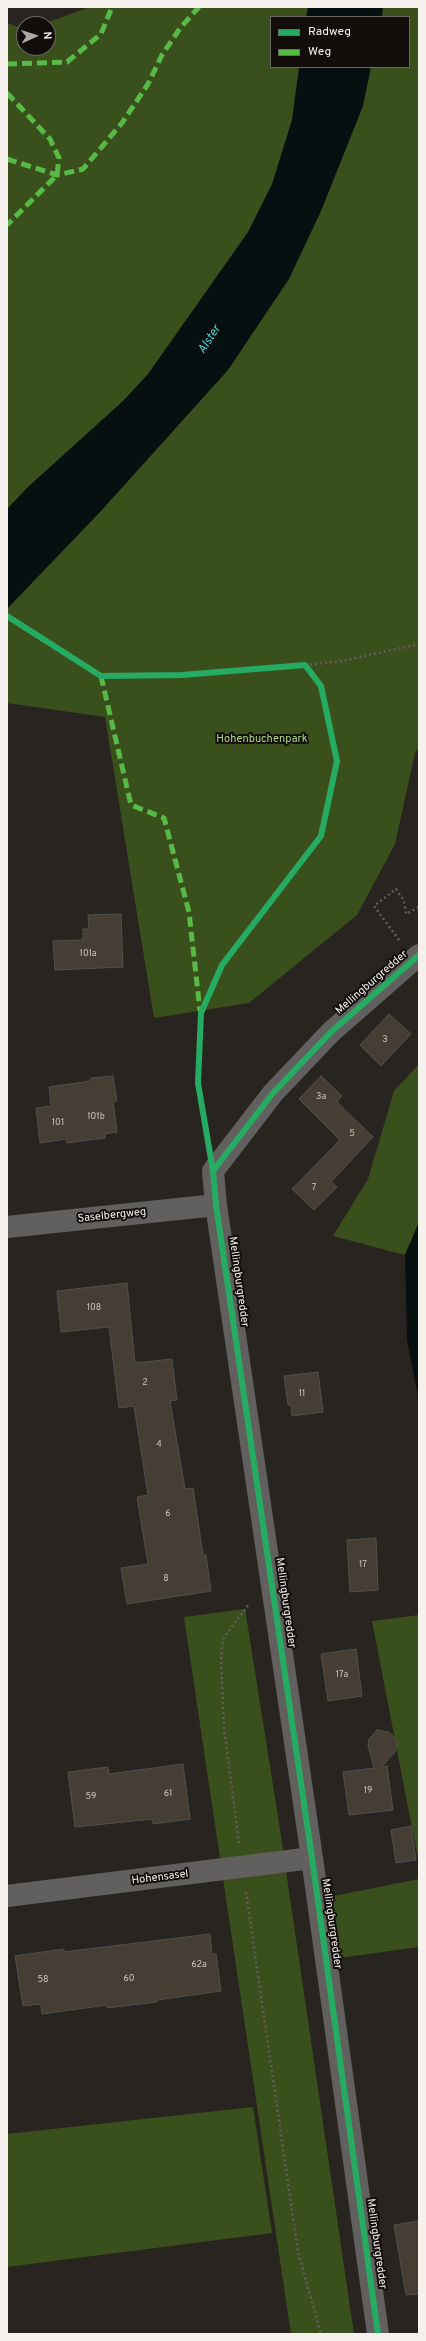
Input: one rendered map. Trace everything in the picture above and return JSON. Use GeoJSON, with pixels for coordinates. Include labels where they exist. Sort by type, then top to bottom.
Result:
{"type":"FeatureCollection","features":[{"type":"Feature","properties":{"kind":"street","name":"Mellingburgredder"},"geometry":{"type":"LineString","coordinates":[[378,2334],[312,1858],[216,1205],[213,1171],[273,1093],[332,1032],[416,957]]}},
{"type":"Feature","properties":{"kind":"street","name":"Saselbergweg"},"geometry":{"type":"LineString","coordinates":[[7,1227],[216,1205]]}},
{"type":"Feature","properties":{"kind":"street","name":"Hohensasel"},"geometry":{"type":"LineString","coordinates":[[7,1896],[243,1868],[312,1858]]}},
{"type":"Feature","properties":{"kind":"path"},"geometry":{"type":"LineString","coordinates":[[7,616],[27,631]]}},
{"type":"Feature","properties":{"kind":"path"},"geometry":{"type":"LineString","coordinates":[[305,664],[342,661],[419,644]]}},
{"type":"Feature","properties":{"kind":"path"},"geometry":{"type":"LineString","coordinates":[[416,957],[374,906],[396,889],[404,901],[406,914],[419,907]]}},
{"type":"Feature","properties":{"kind":"path"},"geometry":{"type":"LineString","coordinates":[[271,1574],[224,1639],[221,1657],[224,1728],[298,2252],[321,2334]]}},
{"type":"Feature","properties":{"kind":"green space","name":"Hohenbuchenpark"},"geometry":{"type":"Polygon","coordinates":[[[90,7],[419,7],[419,748],[415,753],[395,844],[357,915],[249,1003],[154,1018],[105,717],[7,703],[7,23],[16,26],[16,56],[56,56],[56,19],[90,7]]]}},
{"type":"Feature","properties":{"kind":"green space"},"geometry":{"type":"Polygon","coordinates":[[[419,1064],[419,1222],[405,1255],[333,1236],[368,1179],[394,1091],[419,1064]]]}},
{"type":"Feature","properties":{"kind":"green space"},"geometry":{"type":"Polygon","coordinates":[[[245,1609],[279,1823],[354,2334],[291,2334],[184,1617],[245,1609]]]}},
{"type":"Feature","properties":{"kind":"green space"},"geometry":{"type":"Polygon","coordinates":[[[419,1615],[419,1864],[372,1621],[419,1615]]]}},
{"type":"Feature","properties":{"kind":"green space"},"geometry":{"type":"Polygon","coordinates":[[[419,1879],[419,1947],[339,1958],[329,1897],[419,1879]]]}},
{"type":"Feature","properties":{"kind":"green space"},"geometry":{"type":"Polygon","coordinates":[[[253,2107],[272,2233],[7,2267],[7,2134],[253,2107]]]}},
{"type":"Feature","properties":{"kind":"water"},"geometry":{"type":"Polygon","coordinates":[[[308,7],[383,7],[382,16],[306,16],[308,7]]]}},
{"type":"Feature","properties":{"kind":"water","name":"Alster"},"geometry":{"type":"Polygon","coordinates":[[[299,68],[371,68],[363,106],[321,211],[289,279],[228,370],[101,511],[7,609],[7,509],[29,486],[123,401],[148,374],[248,232],[272,184],[292,120],[299,68]]]}},
{"type":"Feature","properties":{"kind":"water"},"geometry":{"type":"Polygon","coordinates":[[[419,1222],[419,1401],[407,1340],[405,1255],[419,1222]]]}},
{"type":"Feature","properties":{"kind":"building"},"geometry":{"type":"Polygon","coordinates":[[[121,914],[123,967],[55,970],[53,941],[83,940],[83,929],[89,929],[88,915],[121,914]]]}},
{"type":"Feature","properties":{"kind":"building"},"geometry":{"type":"Polygon","coordinates":[[[389,1014],[411,1034],[381,1066],[360,1045],[389,1014]]]}},
{"type":"Feature","properties":{"kind":"building"},"geometry":{"type":"Polygon","coordinates":[[[113,1076],[117,1101],[113,1101],[117,1132],[105,1134],[105,1138],[67,1143],[66,1139],[40,1143],[36,1108],[51,1106],[49,1087],[91,1081],[91,1078],[113,1076]]]}},
{"type":"Feature","properties":{"kind":"building"},"geometry":{"type":"Polygon","coordinates":[[[321,1076],[342,1096],[337,1102],[373,1137],[331,1182],[337,1187],[314,1210],[292,1189],[340,1140],[299,1099],[321,1076]]]}},
{"type":"Feature","properties":{"kind":"building"},"geometry":{"type":"Polygon","coordinates":[[[127,1283],[135,1363],[172,1359],[177,1400],[170,1401],[185,1489],[193,1488],[203,1555],[206,1555],[211,1591],[127,1604],[121,1568],[148,1564],[137,1497],[148,1495],[134,1406],[119,1408],[109,1327],[61,1332],[57,1291],[127,1283]]]}},
{"type":"Feature","properties":{"kind":"building"},"geometry":{"type":"Polygon","coordinates":[[[318,1372],[323,1412],[292,1416],[291,1405],[288,1405],[284,1376],[318,1372]]]}},
{"type":"Feature","properties":{"kind":"building"},"geometry":{"type":"Polygon","coordinates":[[[376,1538],[378,1590],[350,1592],[347,1540],[376,1538]]]}},
{"type":"Feature","properties":{"kind":"building"},"geometry":{"type":"Polygon","coordinates":[[[356,1649],[362,1696],[328,1701],[321,1654],[356,1649]]]}},
{"type":"Feature","properties":{"kind":"building"},"geometry":{"type":"Polygon","coordinates":[[[377,1730],[389,1732],[394,1737],[397,1744],[395,1752],[381,1767],[387,1766],[393,1810],[349,1815],[343,1772],[374,1768],[368,1746],[369,1739],[377,1730]]]}},
{"type":"Feature","properties":{"kind":"building"},"geometry":{"type":"Polygon","coordinates":[[[183,1764],[190,1819],[153,1824],[153,1819],[75,1827],[68,1772],[108,1767],[109,1774],[183,1764]]]}},
{"type":"Feature","properties":{"kind":"building"},"geometry":{"type":"Polygon","coordinates":[[[411,1826],[416,1860],[396,1863],[391,1830],[411,1826]]]}},
{"type":"Feature","properties":{"kind":"building"},"geometry":{"type":"Polygon","coordinates":[[[210,1934],[212,1954],[216,1954],[221,1991],[157,2000],[157,2002],[107,2008],[107,2005],[42,2014],[41,2004],[23,2006],[15,1956],[64,1949],[64,1952],[210,1934]]]}},
{"type":"Feature","properties":{"kind":"building"},"geometry":{"type":"Polygon","coordinates":[[[419,2221],[419,2294],[406,2295],[394,2225],[419,2221]]]}},
{"type":"Feature","properties":{"kind":"marked path"},"geometry":{"type":"LineString","coordinates":[[7,64],[67,62],[101,34],[112,7]]}},
{"type":"Feature","properties":{"kind":"marked path"},"geometry":{"type":"LineString","coordinates":[[7,159],[57,175],[83,169],[122,123],[148,84],[162,55],[181,27],[199,7]]}},
{"type":"Feature","properties":{"kind":"marked path"},"geometry":{"type":"LineString","coordinates":[[7,93],[50,139],[59,158],[57,175],[7,225]]}},
{"type":"Feature","properties":{"kind":"marked path"},"geometry":{"type":"LineString","coordinates":[[101,676],[131,805],[164,818],[189,912],[200,1011]]}},
{"type":"Feature","properties":{"kind":"cycle path"},"geometry":{"type":"LineString","coordinates":[[7,616],[101,676],[182,675],[305,665],[321,686],[337,761],[321,836],[222,965],[201,1013],[198,1083],[213,1171]]}},
{"type":"Feature","properties":{"kind":"cycle path"},"geometry":{"type":"LineString","coordinates":[[378,2334],[312,1858],[216,1205],[213,1171],[273,1093],[331,1032],[419,955]]}}]}
